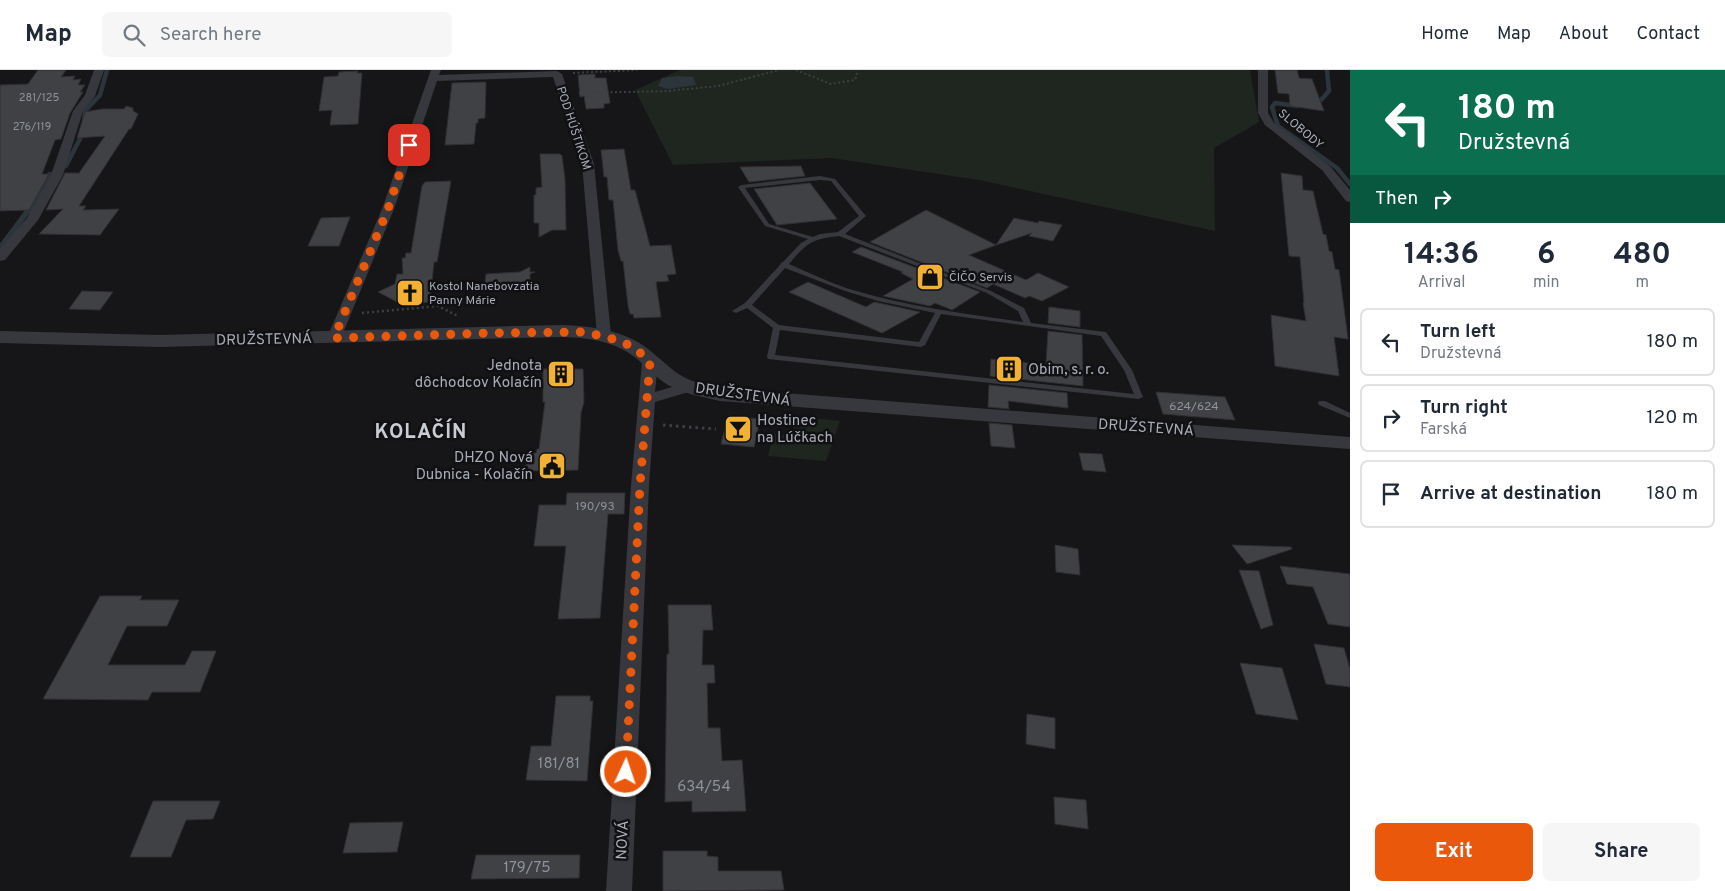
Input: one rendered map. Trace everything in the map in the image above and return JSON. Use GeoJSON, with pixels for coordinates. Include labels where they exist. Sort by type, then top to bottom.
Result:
{"type":"FeatureCollection","features":[{"type":"Feature","properties":{"kind":"street"},"geometry":{"type":"LineString","coordinates":[[0,257],[32,220],[57,175],[78,112],[90,96],[99,70]]}},
{"type":"Feature","properties":{"kind":"street","name":"SLOBODY"},"geometry":{"type":"LineString","coordinates":[[1263,70],[1264,113],[1270,125],[1326,168],[1350,198]]}},
{"type":"Feature","properties":{"kind":"street"},"geometry":{"type":"LineString","coordinates":[[334,338],[388,209],[434,74]]}},
{"type":"Feature","properties":{"kind":"street","name":"POD HÚŠTIKOM"},"geometry":{"type":"LineString","coordinates":[[434,74],[557,74],[588,164],[604,335]]}},
{"type":"Feature","properties":{"kind":"street","name":"DRUŽSTEVNÁ"},"geometry":{"type":"LineString","coordinates":[[0,337],[159,341],[563,331],[604,335],[621,341],[636,349],[670,377],[689,387],[711,393],[787,401],[1318,439],[1350,443]]}},
{"type":"Feature","properties":{"kind":"street","name":"NOVÁ"},"geometry":{"type":"LineString","coordinates":[[619,891],[640,485],[650,362]]}},
{"type":"Feature","properties":{"kind":"street"},"geometry":{"type":"LineString","coordinates":[[648,399],[689,387]]}},
{"type":"Feature","properties":{"kind":"lane"},"geometry":{"type":"LineString","coordinates":[[813,239],[767,225],[741,187],[820,178],[833,180],[863,216],[840,234]]}},
{"type":"Feature","properties":{"kind":"lane"},"geometry":{"type":"LineString","coordinates":[[736,311],[748,305],[803,244],[820,236],[840,234],[989,292],[1021,310],[1028,324]]}},
{"type":"Feature","properties":{"kind":"lane"},"geometry":{"type":"LineString","coordinates":[[777,327],[771,357],[1139,397],[1128,370],[1103,334],[939,311],[847,290],[783,264]]}},
{"type":"Feature","properties":{"kind":"lane"},"geometry":{"type":"LineString","coordinates":[[748,305],[777,327],[921,345],[939,311]]}},
{"type":"Feature","properties":{"kind":"lane"},"geometry":{"type":"LineString","coordinates":[[1322,403],[1350,416]]}},
{"type":"Feature","properties":{"kind":"path"},"geometry":{"type":"LineString","coordinates":[[557,74],[637,70]]}},
{"type":"Feature","properties":{"kind":"path"},"geometry":{"type":"LineString","coordinates":[[563,93],[668,91],[718,86],[780,70]]}},
{"type":"Feature","properties":{"kind":"path"},"geometry":{"type":"LineString","coordinates":[[796,70],[830,84],[855,80],[858,70]]}},
{"type":"Feature","properties":{"kind":"path"},"geometry":{"type":"LineString","coordinates":[[344,314],[422,308],[438,306],[443,302],[441,298],[431,298]]}},
{"type":"Feature","properties":{"kind":"path"},"geometry":{"type":"LineString","coordinates":[[422,303],[422,308]]}},
{"type":"Feature","properties":{"kind":"path"},"geometry":{"type":"LineString","coordinates":[[438,306],[446,310]]}},
{"type":"Feature","properties":{"kind":"path"},"geometry":{"type":"LineString","coordinates":[[645,423],[716,429]]}},
{"type":"Feature","properties":{"kind":"shaded area"},"geometry":{"type":"Polygon","coordinates":[[[680,70],[1250,70],[1259,122],[1214,148],[1215,231],[979,180],[831,158],[673,165],[635,90],[680,70]]]}},
{"type":"Feature","properties":{"kind":"shaded area"},"geometry":{"type":"Polygon","coordinates":[[[693,77],[696,85],[668,89],[658,86],[662,78],[693,77]]]}},
{"type":"Feature","properties":{"kind":"shaded area"},"geometry":{"type":"Polygon","coordinates":[[[795,416],[840,421],[826,461],[768,456],[773,434],[792,435],[795,416]]]}},
{"type":"Feature","properties":{"kind":"building"},"geometry":{"type":"Polygon","coordinates":[[[38,70],[66,70],[61,77],[75,76],[73,80],[81,79],[78,85],[85,85],[80,92],[83,92],[70,113],[61,139],[55,140],[42,174],[49,174],[29,210],[0,211],[0,85],[28,84],[38,70]]]}},
{"type":"Feature","properties":{"kind":"building"},"geometry":{"type":"Polygon","coordinates":[[[1275,70],[1297,70],[1299,78],[1312,79],[1324,111],[1290,106],[1289,94],[1278,93],[1275,70]]]}},
{"type":"Feature","properties":{"kind":"building"},"geometry":{"type":"Polygon","coordinates":[[[358,71],[357,73],[362,73],[358,124],[330,125],[332,110],[319,111],[324,77],[338,76],[339,72],[358,71]]]}},
{"type":"Feature","properties":{"kind":"building"},"geometry":{"type":"Polygon","coordinates":[[[595,74],[595,78],[606,78],[610,103],[604,104],[604,108],[586,109],[584,96],[580,97],[578,75],[595,74]]]}},
{"type":"Feature","properties":{"kind":"building"},"geometry":{"type":"Polygon","coordinates":[[[486,82],[485,118],[478,119],[478,123],[476,123],[474,144],[445,145],[452,83],[486,82]]]}},
{"type":"Feature","properties":{"kind":"building"},"geometry":{"type":"Polygon","coordinates":[[[126,106],[133,108],[133,111],[138,114],[131,129],[129,129],[79,206],[86,206],[83,210],[119,209],[100,235],[39,234],[63,209],[46,210],[65,173],[79,173],[105,136],[77,138],[85,112],[102,109],[124,109],[126,106]]]}},
{"type":"Feature","properties":{"kind":"building"},"geometry":{"type":"Polygon","coordinates":[[[624,149],[631,190],[635,190],[650,246],[671,245],[676,274],[667,275],[669,281],[656,282],[661,317],[634,318],[633,314],[630,314],[628,305],[623,261],[621,261],[618,250],[613,200],[609,200],[607,177],[604,177],[601,150],[624,149]]]}},
{"type":"Feature","properties":{"kind":"building"},"geometry":{"type":"Polygon","coordinates":[[[540,154],[560,154],[562,156],[565,179],[566,230],[552,230],[539,237],[539,223],[534,223],[534,195],[536,195],[536,188],[542,187],[540,154]]]}},
{"type":"Feature","properties":{"kind":"building"},"geometry":{"type":"Polygon","coordinates":[[[801,166],[805,176],[749,182],[740,167],[801,166]]]}},
{"type":"Feature","properties":{"kind":"building"},"geometry":{"type":"Polygon","coordinates":[[[1281,173],[1302,176],[1303,190],[1313,191],[1323,234],[1326,235],[1329,251],[1332,252],[1335,269],[1339,270],[1348,339],[1334,337],[1339,376],[1275,366],[1271,315],[1306,321],[1300,257],[1289,256],[1281,173]]]}},
{"type":"Feature","properties":{"kind":"building"},"geometry":{"type":"Polygon","coordinates":[[[451,181],[437,262],[434,262],[430,302],[401,304],[378,292],[395,284],[397,274],[403,274],[402,258],[405,258],[406,253],[411,253],[422,186],[425,182],[451,181]]]}},
{"type":"Feature","properties":{"kind":"building"},"geometry":{"type":"Polygon","coordinates":[[[810,183],[837,219],[777,225],[754,189],[810,183]]]}},
{"type":"Feature","properties":{"kind":"building"},"geometry":{"type":"Polygon","coordinates":[[[926,210],[996,245],[969,255],[1026,280],[1038,273],[1069,287],[1042,301],[1029,296],[1025,298],[993,284],[987,288],[870,242],[926,210]]]}},
{"type":"Feature","properties":{"kind":"building"},"geometry":{"type":"Polygon","coordinates":[[[350,217],[339,246],[308,246],[321,218],[350,217]]]}},
{"type":"Feature","properties":{"kind":"building"},"geometry":{"type":"Polygon","coordinates":[[[1014,218],[1062,225],[1053,241],[1029,236],[1032,233],[996,245],[1014,218]]]}},
{"type":"Feature","properties":{"kind":"building"},"geometry":{"type":"Polygon","coordinates":[[[861,247],[980,292],[952,310],[935,303],[930,306],[883,296],[913,279],[901,273],[903,272],[852,252],[861,247]]]}},
{"type":"Feature","properties":{"kind":"building"},"geometry":{"type":"Polygon","coordinates":[[[530,267],[530,272],[535,272],[530,274],[530,289],[484,291],[486,274],[520,272],[530,267]]]}},
{"type":"Feature","properties":{"kind":"building"},"geometry":{"type":"Polygon","coordinates":[[[808,282],[866,307],[874,302],[920,312],[882,333],[789,292],[808,282]]]}},
{"type":"Feature","properties":{"kind":"building"},"geometry":{"type":"Polygon","coordinates":[[[82,291],[113,292],[100,310],[69,309],[82,291]]]}},
{"type":"Feature","properties":{"kind":"building"},"geometry":{"type":"Polygon","coordinates":[[[1049,307],[1080,311],[1080,327],[1048,323],[1049,307]]]}},
{"type":"Feature","properties":{"kind":"building"},"geometry":{"type":"Polygon","coordinates":[[[1048,331],[1082,335],[1083,386],[990,376],[991,359],[1046,365],[1048,331]]]}},
{"type":"Feature","properties":{"kind":"building"},"geometry":{"type":"Polygon","coordinates":[[[543,369],[583,369],[584,402],[581,413],[578,470],[525,471],[528,453],[536,453],[537,449],[539,449],[545,402],[543,402],[543,369]]]}},
{"type":"Feature","properties":{"kind":"building"},"geometry":{"type":"Polygon","coordinates":[[[989,385],[1067,393],[1068,408],[1008,401],[1009,409],[988,407],[989,385]]]}},
{"type":"Feature","properties":{"kind":"building"},"geometry":{"type":"Polygon","coordinates":[[[1156,392],[1225,397],[1235,420],[1163,414],[1156,392]]]}},
{"type":"Feature","properties":{"kind":"building","name":"Hostinec na Lúčkach"},"geometry":{"type":"Polygon","coordinates":[[[728,416],[760,419],[754,447],[721,444],[728,416]]]}},
{"type":"Feature","properties":{"kind":"building"},"geometry":{"type":"Polygon","coordinates":[[[989,423],[1012,425],[1015,448],[991,446],[989,423]]]}},
{"type":"Feature","properties":{"kind":"building"},"geometry":{"type":"Polygon","coordinates":[[[1079,453],[1102,454],[1106,472],[1083,470],[1079,453]]]}},
{"type":"Feature","properties":{"kind":"building"},"geometry":{"type":"Polygon","coordinates":[[[567,493],[625,493],[624,514],[608,514],[600,618],[558,619],[566,546],[534,546],[539,505],[566,505],[567,493]]]}},
{"type":"Feature","properties":{"kind":"building"},"geometry":{"type":"Polygon","coordinates":[[[1055,545],[1078,549],[1080,575],[1056,572],[1055,545]]]}},
{"type":"Feature","properties":{"kind":"building"},"geometry":{"type":"Polygon","coordinates":[[[1232,545],[1291,547],[1292,549],[1247,564],[1232,545]]]}},
{"type":"Feature","properties":{"kind":"building"},"geometry":{"type":"Polygon","coordinates":[[[1280,566],[1350,574],[1350,627],[1328,624],[1313,587],[1287,584],[1280,566]]]}},
{"type":"Feature","properties":{"kind":"building"},"geometry":{"type":"Polygon","coordinates":[[[1239,570],[1259,571],[1273,625],[1261,629],[1239,570]]]}},
{"type":"Feature","properties":{"kind":"building"},"geometry":{"type":"Polygon","coordinates":[[[100,596],[142,596],[140,600],[179,600],[167,626],[127,626],[108,665],[185,665],[192,651],[216,651],[200,692],[152,692],[148,700],[43,699],[100,596]]]}},
{"type":"Feature","properties":{"kind":"building"},"geometry":{"type":"Polygon","coordinates":[[[668,605],[711,605],[713,630],[703,630],[702,665],[714,665],[715,683],[707,683],[708,728],[720,728],[722,761],[742,760],[746,811],[692,812],[692,801],[665,802],[667,654],[669,654],[668,605]]]}},
{"type":"Feature","properties":{"kind":"building"},"geometry":{"type":"Polygon","coordinates":[[[1314,644],[1344,648],[1350,669],[1350,687],[1326,684],[1314,644]]]}},
{"type":"Feature","properties":{"kind":"building"},"geometry":{"type":"Polygon","coordinates":[[[1240,663],[1282,668],[1298,720],[1256,714],[1240,663]]]}},
{"type":"Feature","properties":{"kind":"building"},"geometry":{"type":"Polygon","coordinates":[[[556,696],[590,696],[590,701],[593,701],[587,781],[526,780],[531,746],[551,746],[556,696]]]}},
{"type":"Feature","properties":{"kind":"building"},"geometry":{"type":"Polygon","coordinates":[[[1027,714],[1055,718],[1055,749],[1026,744],[1027,714]]]}},
{"type":"Feature","properties":{"kind":"building"},"geometry":{"type":"Polygon","coordinates":[[[1054,797],[1086,800],[1088,829],[1055,824],[1054,797]]]}},
{"type":"Feature","properties":{"kind":"building"},"geometry":{"type":"Polygon","coordinates":[[[153,801],[220,801],[213,819],[186,820],[171,857],[130,857],[153,801]]]}},
{"type":"Feature","properties":{"kind":"building"},"geometry":{"type":"Polygon","coordinates":[[[403,822],[397,852],[343,853],[350,823],[403,822]]]}},
{"type":"Feature","properties":{"kind":"building"},"geometry":{"type":"Polygon","coordinates":[[[663,851],[707,851],[707,856],[718,857],[718,871],[781,871],[784,890],[663,891],[663,851]]]}},
{"type":"Feature","properties":{"kind":"building"},"geometry":{"type":"Polygon","coordinates":[[[476,855],[580,855],[579,878],[471,879],[476,855]]]}},
{"type":"Feature","properties":{"kind":"waterway"},"geometry":{"type":"LineString","coordinates":[[66,166],[83,133],[85,111],[100,95],[107,70]]}},
{"type":"Feature","properties":{"kind":"waterway"},"geometry":{"type":"LineString","coordinates":[[1313,104],[1321,100],[1329,91],[1327,70]]}},
{"type":"Feature","properties":{"kind":"waterway"},"geometry":{"type":"LineString","coordinates":[[1298,106],[1275,103],[1272,107],[1278,126],[1337,168],[1350,184]]}},
{"type":"Feature","properties":{"kind":"waterway"},"geometry":{"type":"LineString","coordinates":[[29,210],[50,174]]}},
{"type":"Feature","properties":{"kind":"waterway"},"geometry":{"type":"LineString","coordinates":[[0,248],[30,208]]}},
{"type":"Feature","properties":{"kind":"place","name":"ČIČO Servis"},"geometry":{"type":"Point","coordinates":[930,277]}},
{"type":"Feature","properties":{"kind":"place","name":"Kostol Nanebovzatia Panny Márie"},"geometry":{"type":"Point","coordinates":[410,293]}},
{"type":"Feature","properties":{"kind":"place","name":"Obim, s. r. o."},"geometry":{"type":"Point","coordinates":[1009,369]}},
{"type":"Feature","properties":{"kind":"place","name":"Jednota dôchodcov Kolačín"},"geometry":{"type":"Point","coordinates":[561,374]}},
{"type":"Feature","properties":{"kind":"place","name":"Hostinec na Lúčkach"},"geometry":{"type":"Point","coordinates":[738,429]}},
{"type":"Feature","properties":{"kind":"place","name":"DHZO Nová Dubnica - Kolačín"},"geometry":{"type":"Point","coordinates":[552,466]}},
{"type":"Feature","properties":{"kind":"district","name":"KOLAČÍN"},"geometry":{"type":"Point","coordinates":[421,431]}},
{"type":"Feature","properties":{"kind":"route"},"geometry":{"type":"LineString","coordinates":[[409,145],[388,209],[334,338],[563,331],[585,332],[604,335],[621,341],[636,349],[650,362],[640,485],[626,772]]}}]}
